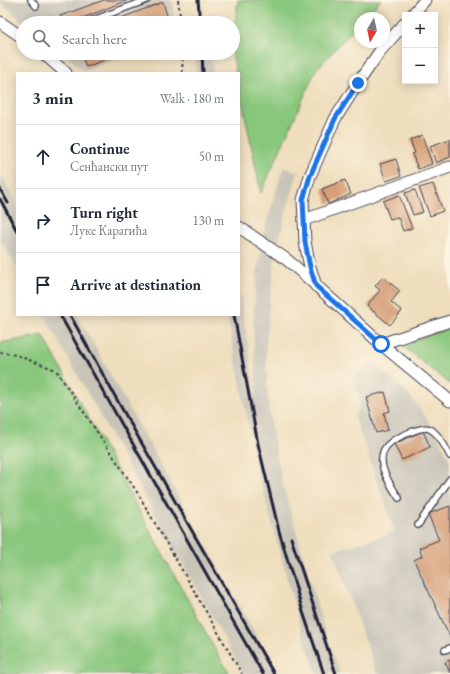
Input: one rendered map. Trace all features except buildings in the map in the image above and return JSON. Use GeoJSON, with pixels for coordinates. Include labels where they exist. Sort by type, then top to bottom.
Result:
{"type":"FeatureCollection","features":[{"type":"Feature","properties":{"kind":"street"},"geometry":{"type":"LineString","coordinates":[[415,12],[425,0]]}},
{"type":"Feature","properties":{"kind":"street"},"geometry":{"type":"LineString","coordinates":[[0,22],[16,33]]}},
{"type":"Feature","properties":{"kind":"street"},"geometry":{"type":"LineString","coordinates":[[316,286],[310,267],[305,242],[303,200],[310,176],[335,119],[380,51],[402,26]]}},
{"type":"Feature","properties":{"kind":"street"},"geometry":{"type":"LineString","coordinates":[[52,60],[65,72]]}},
{"type":"Feature","properties":{"kind":"street"},"geometry":{"type":"LineString","coordinates":[[304,220],[450,167]]}},
{"type":"Feature","properties":{"kind":"street"},"geometry":{"type":"LineString","coordinates":[[240,228],[286,259],[381,344],[450,401]]}},
{"type":"Feature","properties":{"kind":"street"},"geometry":{"type":"LineString","coordinates":[[381,344],[450,321]]}},
{"type":"Feature","properties":{"kind":"lane"},"geometry":{"type":"LineString","coordinates":[[31,0],[36,6]]}},
{"type":"Feature","properties":{"kind":"lane"},"geometry":{"type":"LineString","coordinates":[[104,16],[147,0]]}},
{"type":"Feature","properties":{"kind":"lane"},"geometry":{"type":"LineString","coordinates":[[399,498],[383,469],[382,454],[390,442],[416,429],[430,429],[444,445],[450,456]]}},
{"type":"Feature","properties":{"kind":"lane"},"geometry":{"type":"LineString","coordinates":[[418,525],[450,479]]}},
{"type":"Feature","properties":{"kind":"path"},"geometry":{"type":"LineString","coordinates":[[178,0],[180,16]]}},
{"type":"Feature","properties":{"kind":"path"},"geometry":{"type":"LineString","coordinates":[[182,72],[183,60]]}},
{"type":"Feature","properties":{"kind":"path"},"geometry":{"type":"LineString","coordinates":[[0,352],[16,354],[56,370],[137,492],[242,674]]}},
{"type":"Feature","properties":{"kind":"shaded area"},"geometry":{"type":"Polygon","coordinates":[[[0,0],[172,0],[173,16],[16,16],[0,2],[0,0]]]}},
{"type":"Feature","properties":{"kind":"shaded area"},"geometry":{"type":"Polygon","coordinates":[[[71,60],[114,60],[85,71],[71,60]]]}},
{"type":"Feature","properties":{"kind":"shaded area"},"geometry":{"type":"Polygon","coordinates":[[[196,60],[212,60],[213,72],[197,72],[196,60]]]}},
{"type":"Feature","properties":{"kind":"shaded area"},"geometry":{"type":"Polygon","coordinates":[[[283,167],[298,172],[283,223],[274,265],[266,345],[267,386],[271,426],[281,478],[320,616],[340,674],[317,674],[303,636],[258,473],[227,316],[240,316],[240,294],[257,402],[253,325],[256,282],[264,232],[283,167]]]}},
{"type":"Feature","properties":{"kind":"shaded area"},"geometry":{"type":"Polygon","coordinates":[[[0,173],[16,202],[16,266],[0,239],[0,173]]]}},
{"type":"Feature","properties":{"kind":"shaded area"},"geometry":{"type":"Polygon","coordinates":[[[45,316],[78,316],[278,674],[244,674],[45,316]]]}},
{"type":"Feature","properties":{"kind":"shaded area"},"geometry":{"type":"Polygon","coordinates":[[[373,362],[410,396],[426,417],[450,460],[450,674],[377,674],[333,551],[395,532],[355,418],[360,400],[353,378],[373,362]]]}},
{"type":"Feature","properties":{"kind":"green space"},"geometry":{"type":"Polygon","coordinates":[[[238,0],[381,0],[370,12],[354,12],[354,29],[316,70],[261,193],[240,91],[240,72],[236,72],[233,60],[240,60],[240,16],[236,16],[238,0]]]}},
{"type":"Feature","properties":{"kind":"green space"},"geometry":{"type":"Polygon","coordinates":[[[450,328],[450,384],[401,345],[450,328]]]}},
{"type":"Feature","properties":{"kind":"green space"},"geometry":{"type":"Polygon","coordinates":[[[43,335],[230,674],[0,674],[0,343],[43,335]]]}},
{"type":"Feature","properties":{"kind":"railway"},"geometry":{"type":"LineString","coordinates":[[198,0],[199,16]]}},
{"type":"Feature","properties":{"kind":"railway"},"geometry":{"type":"LineString","coordinates":[[202,60],[203,72]]}},
{"type":"Feature","properties":{"kind":"railway"},"geometry":{"type":"LineString","coordinates":[[0,189],[8,203]]}},
{"type":"Feature","properties":{"kind":"railway"},"geometry":{"type":"LineString","coordinates":[[0,199],[16,229]]}},
{"type":"Feature","properties":{"kind":"railway"},"geometry":{"type":"LineString","coordinates":[[61,316],[263,674]]}},
{"type":"Feature","properties":{"kind":"railway"},"geometry":{"type":"LineString","coordinates":[[71,316],[274,674]]}},
{"type":"Feature","properties":{"kind":"railway"},"geometry":{"type":"LineString","coordinates":[[234,316],[258,444],[279,531],[303,612],[324,674]]}},
{"type":"Feature","properties":{"kind":"railway"},"geometry":{"type":"LineString","coordinates":[[291,538],[336,674]]}},
{"type":"Feature","properties":{"kind":"route"},"geometry":{"type":"LineString","coordinates":[[358,83],[335,119],[310,176],[303,200],[305,242],[310,267],[316,286],[381,344]]}}]}
